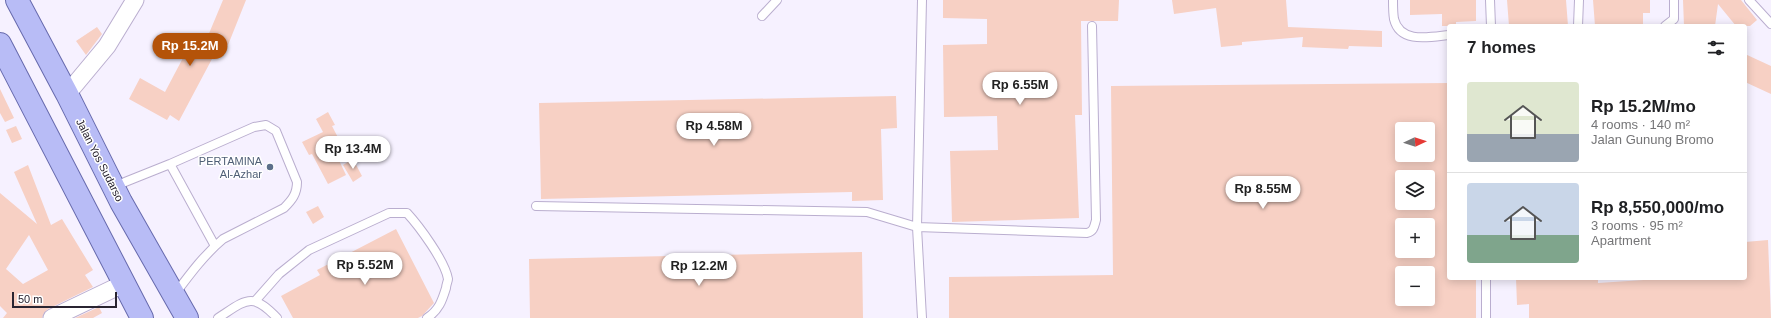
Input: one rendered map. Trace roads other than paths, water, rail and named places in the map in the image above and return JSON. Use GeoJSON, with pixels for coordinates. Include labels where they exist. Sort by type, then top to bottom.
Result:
{"type":"FeatureCollection","features":[{"type":"Feature","properties":{"kind":"main road","name":"Jalan Yos Sudarso"},"geometry":{"type":"LineString","coordinates":[[17,0],[114,186],[187,318]]}},
{"type":"Feature","properties":{"kind":"main road"},"geometry":{"type":"LineString","coordinates":[[0,44],[82,201],[123,284],[142,318]]}},
{"type":"Feature","properties":{"kind":"main road"},"geometry":{"type":"LineString","coordinates":[[82,201],[114,186]]}},
{"type":"Feature","properties":{"kind":"street"},"geometry":{"type":"LineString","coordinates":[[67,94],[107,46],[135,0]]}},
{"type":"Feature","properties":{"kind":"street"},"geometry":{"type":"LineString","coordinates":[[52,318],[123,284]]}},
{"type":"Feature","properties":{"kind":"lane"},"geometry":{"type":"LineString","coordinates":[[762,16],[777,0]]}},
{"type":"Feature","properties":{"kind":"lane"},"geometry":{"type":"LineString","coordinates":[[922,0],[917,227],[922,318]]}},
{"type":"Feature","properties":{"kind":"lane"},"geometry":{"type":"LineString","coordinates":[[1393,0],[1394,19],[1399,30],[1409,36],[1420,38],[1447,35]]}},
{"type":"Feature","properties":{"kind":"lane"},"geometry":{"type":"LineString","coordinates":[[1490,0],[1491,24]]}},
{"type":"Feature","properties":{"kind":"lane"},"geometry":{"type":"LineString","coordinates":[[1578,24],[1579,0]]}},
{"type":"Feature","properties":{"kind":"lane"},"geometry":{"type":"LineString","coordinates":[[1668,24],[1674,19],[1674,0]]}},
{"type":"Feature","properties":{"kind":"lane"},"geometry":{"type":"LineString","coordinates":[[1750,0],[1771,24]]}},
{"type":"Feature","properties":{"kind":"lane"},"geometry":{"type":"LineString","coordinates":[[536,206],[867,212],[917,227],[1082,234],[1091,232],[1094,228],[1096,220],[1092,26]]}},
{"type":"Feature","properties":{"kind":"lane"},"geometry":{"type":"LineString","coordinates":[[114,186],[170,164],[254,127],[266,125],[276,131],[295,175],[297,182],[295,195],[284,208],[223,239],[196,266],[175,294]]}},
{"type":"Feature","properties":{"kind":"lane"},"geometry":{"type":"LineString","coordinates":[[170,164],[215,246]]}},
{"type":"Feature","properties":{"kind":"lane"},"geometry":{"type":"LineString","coordinates":[[256,300],[279,274],[310,250],[389,213],[407,213],[421,228],[440,260],[448,279],[442,302],[427,318]]}},
{"type":"Feature","properties":{"kind":"lane"},"geometry":{"type":"LineString","coordinates":[[1486,280],[1486,318]]}},
{"type":"Feature","properties":{"kind":"lane"},"geometry":{"type":"LineString","coordinates":[[218,318],[245,301],[256,300],[269,308],[277,318]]}},
{"type":"Feature","properties":{"kind":"place","name":"PERTAMINA Al-Azhar"},"geometry":{"type":"Point","coordinates":[270,167]}}]}
